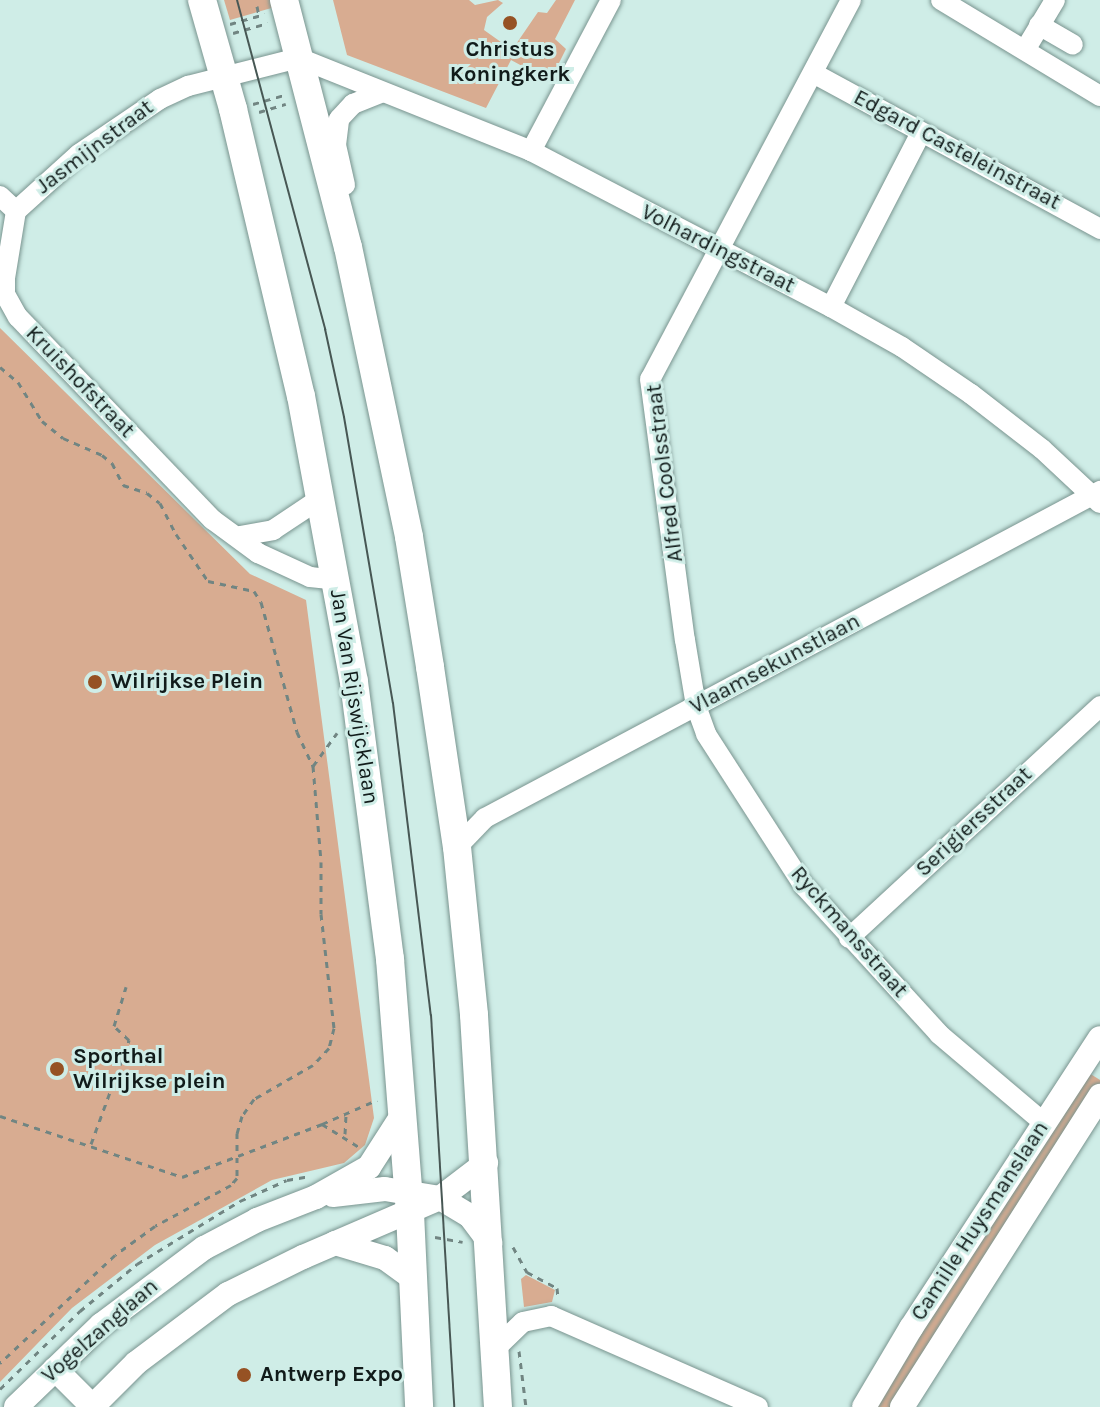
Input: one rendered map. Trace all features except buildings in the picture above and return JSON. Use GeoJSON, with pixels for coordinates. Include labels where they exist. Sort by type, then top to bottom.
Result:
{"type":"FeatureCollection","features":[{"type":"Feature","properties":{"kind":"main road","name":"Jan Van Rijswijcklaan"},"geometry":{"type":"LineString","coordinates":[[202,0],[224,77],[248,114],[337,580],[381,876],[392,1106],[409,1213],[419,1407]]}},
{"type":"Feature","properties":{"kind":"main road"},"geometry":{"type":"LineString","coordinates":[[275,10],[299,58],[338,201],[409,537],[457,847],[486,1163],[500,1244],[496,1348],[498,1407]]}},
{"type":"Feature","properties":{"kind":"street"},"geometry":{"type":"LineString","coordinates":[[531,151],[611,0]]}},
{"type":"Feature","properties":{"kind":"street","name":"Alfred Coolsstraat"},"geometry":{"type":"LineString","coordinates":[[696,706],[650,379],[851,0]]}},
{"type":"Feature","properties":{"kind":"street"},"geometry":{"type":"LineString","coordinates":[[941,0],[1100,96]]}},
{"type":"Feature","properties":{"kind":"street"},"geometry":{"type":"LineString","coordinates":[[1025,50],[1055,0]]}},
{"type":"Feature","properties":{"kind":"street"},"geometry":{"type":"LineString","coordinates":[[1039,25],[1073,45]]}},
{"type":"Feature","properties":{"kind":"street","name":"Volhardingstraat"},"geometry":{"type":"LineString","coordinates":[[299,58],[531,151],[831,307],[902,347],[971,394],[1097,497]]}},
{"type":"Feature","properties":{"kind":"street","name":"Jasmijnstraat"},"geometry":{"type":"LineString","coordinates":[[16,211],[53,175],[132,116],[175,91],[299,58]]}},
{"type":"Feature","properties":{"kind":"street","name":"Edgard Casteleinstraat"},"geometry":{"type":"LineString","coordinates":[[813,73],[1100,229]]}},
{"type":"Feature","properties":{"kind":"street"},"geometry":{"type":"LineString","coordinates":[[338,201],[346,185],[336,145],[339,119],[353,104],[382,92]]}},
{"type":"Feature","properties":{"kind":"street"},"geometry":{"type":"LineString","coordinates":[[831,307],[921,133]]}},
{"type":"Feature","properties":{"kind":"street"},"geometry":{"type":"LineString","coordinates":[[0,196],[16,211]]}},
{"type":"Feature","properties":{"kind":"street","name":"Kruishofstraat"},"geometry":{"type":"LineString","coordinates":[[16,211],[5,294],[18,317],[213,520],[240,536],[258,553],[310,577],[337,580]]}},
{"type":"Feature","properties":{"kind":"street","name":"Vlaamsekunstlaan"},"geometry":{"type":"LineString","coordinates":[[457,847],[485,818],[1097,497]]}},
{"type":"Feature","properties":{"kind":"street"},"geometry":{"type":"LineString","coordinates":[[240,536],[273,530],[321,498]]}},
{"type":"Feature","properties":{"kind":"street","name":"Ryckmansstraat"},"geometry":{"type":"LineString","coordinates":[[696,706],[706,734],[804,886],[939,1034],[1044,1123]]}},
{"type":"Feature","properties":{"kind":"street","name":"Serigiersstraat"},"geometry":{"type":"LineString","coordinates":[[849,938],[1100,706]]}},
{"type":"Feature","properties":{"kind":"street","name":"Camille Huysmanslaan"},"geometry":{"type":"LineString","coordinates":[[864,1407],[911,1328],[1044,1123],[1097,1049]]}},
{"type":"Feature","properties":{"kind":"street","name":"Camille Huysmanslaan"},"geometry":{"type":"LineString","coordinates":[[902,1407],[1100,1096]]}},
{"type":"Feature","properties":{"kind":"street","name":"Vogelzanglaan"},"geometry":{"type":"LineString","coordinates":[[16,1407],[135,1297],[204,1248],[257,1220],[316,1197],[369,1167],[392,1106]]}},
{"type":"Feature","properties":{"kind":"street","name":"Vogelzanglaan"},"geometry":{"type":"LineString","coordinates":[[92,1407],[136,1363],[202,1311],[272,1271],[440,1198],[486,1163]]}},
{"type":"Feature","properties":{"kind":"street","name":"Vogelzanglaan"},"geometry":{"type":"LineString","coordinates":[[316,1197],[385,1189],[409,1213]]}},
{"type":"Feature","properties":{"kind":"street"},"geometry":{"type":"LineString","coordinates":[[440,1198],[470,1216],[500,1244]]}},
{"type":"Feature","properties":{"kind":"street"},"geometry":{"type":"LineString","coordinates":[[335,1243],[385,1258],[413,1278]]}},
{"type":"Feature","properties":{"kind":"street"},"geometry":{"type":"LineString","coordinates":[[496,1348],[517,1327],[542,1316],[561,1318],[758,1407]]}},
{"type":"Feature","properties":{"kind":"street"},"geometry":{"type":"LineString","coordinates":[[55,1369],[92,1407]]}},
{"type":"Feature","properties":{"kind":"path"},"geometry":{"type":"LineString","coordinates":[[212,34],[275,10]]}},
{"type":"Feature","properties":{"kind":"path"},"geometry":{"type":"LineString","coordinates":[[212,34],[275,10]]}},
{"type":"Feature","properties":{"kind":"path"},"geometry":{"type":"LineString","coordinates":[[248,114],[308,93]]}},
{"type":"Feature","properties":{"kind":"path"},"geometry":{"type":"LineString","coordinates":[[248,114],[308,93]]}},
{"type":"Feature","properties":{"kind":"path"},"geometry":{"type":"LineString","coordinates":[[0,367],[18,382],[42,421],[63,438],[102,455],[112,463],[123,485],[147,493],[160,503],[176,534],[208,581],[254,591],[261,602],[297,732],[313,766],[321,862],[321,914],[334,1028],[329,1048],[313,1065],[254,1099],[239,1125],[237,1178],[231,1185],[155,1226],[115,1255],[0,1363]]}},
{"type":"Feature","properties":{"kind":"path"},"geometry":{"type":"LineString","coordinates":[[313,766],[339,731]]}},
{"type":"Feature","properties":{"kind":"path"},"geometry":{"type":"LineString","coordinates":[[91,1144],[129,1040],[114,1026],[126,987]]}},
{"type":"Feature","properties":{"kind":"path"},"geometry":{"type":"LineString","coordinates":[[0,1116],[182,1177],[346,1114],[392,1106]]}},
{"type":"Feature","properties":{"kind":"path"},"geometry":{"type":"LineString","coordinates":[[345,1135],[346,1114]]}},
{"type":"Feature","properties":{"kind":"path"},"geometry":{"type":"LineString","coordinates":[[322,1124],[345,1135],[366,1153]]}},
{"type":"Feature","properties":{"kind":"path"},"geometry":{"type":"LineString","coordinates":[[409,1213],[500,1244],[527,1272],[557,1288],[561,1318]]}},
{"type":"Feature","properties":{"kind":"path"},"geometry":{"type":"LineString","coordinates":[[517,1327],[526,1407]]}},
{"type":"Feature","properties":{"kind":"shaded area"},"geometry":{"type":"Polygon","coordinates":[[[224,0],[273,0],[275,7],[230,20],[224,0]]]}},
{"type":"Feature","properties":{"kind":"shaded area"},"geometry":{"type":"Polygon","coordinates":[[[333,0],[469,0],[475,5],[498,0],[503,3],[487,17],[484,30],[512,50],[538,12],[547,13],[556,0],[575,0],[555,39],[566,49],[550,81],[511,60],[486,108],[347,55],[333,0]]]}},
{"type":"Feature","properties":{"kind":"shaded area"},"geometry":{"type":"Polygon","coordinates":[[[0,328],[250,574],[306,600],[374,1118],[365,1145],[344,1163],[272,1180],[155,1245],[72,1308],[0,1382],[0,328]]]}},
{"type":"Feature","properties":{"kind":"shaded area"},"geometry":{"type":"Polygon","coordinates":[[[1089,1073],[1100,1080],[1100,1086],[891,1407],[871,1407],[1089,1073]]]}},
{"type":"Feature","properties":{"kind":"shaded area"},"geometry":{"type":"Polygon","coordinates":[[[526,1275],[555,1290],[552,1302],[524,1307],[521,1279],[526,1275]]]}},
{"type":"Feature","properties":{"kind":"tram line"},"geometry":{"type":"LineString","coordinates":[[237,0],[325,329],[344,417],[393,703],[431,1015],[454,1407]]}},
{"type":"Feature","properties":{"kind":"place","name":"Christus Koningkerk"},"geometry":{"type":"Point","coordinates":[510,23]}},
{"type":"Feature","properties":{"kind":"place","name":"Wilrijkse Plein"},"geometry":{"type":"Point","coordinates":[95,682]}},
{"type":"Feature","properties":{"kind":"place","name":"Sporthal Wilrijkse plein"},"geometry":{"type":"Point","coordinates":[57,1069]}},
{"type":"Feature","properties":{"kind":"place","name":"Antwerp Expo"},"geometry":{"type":"Point","coordinates":[244,1375]}}]}
